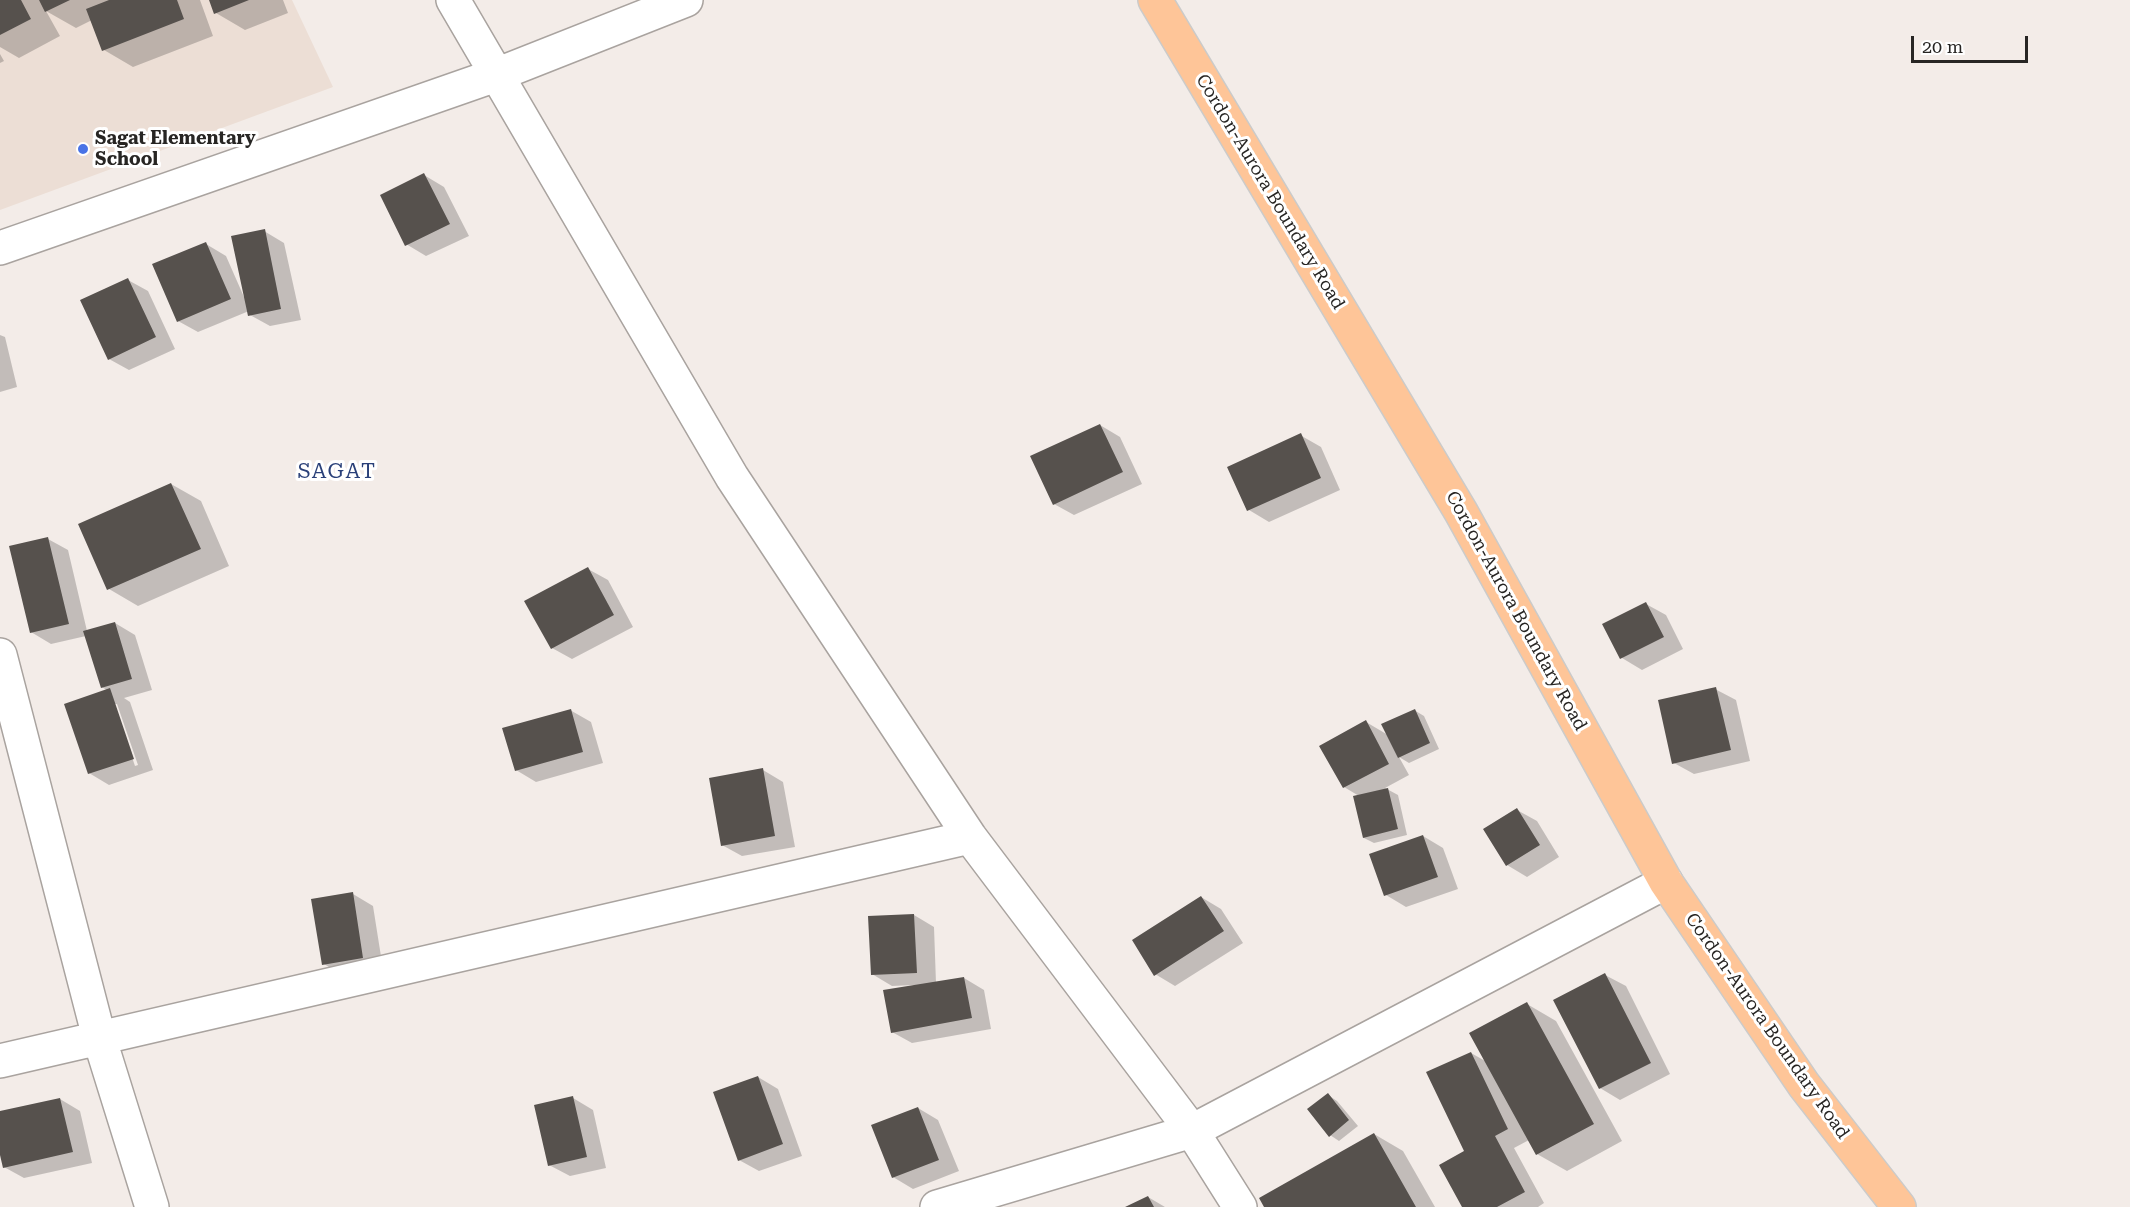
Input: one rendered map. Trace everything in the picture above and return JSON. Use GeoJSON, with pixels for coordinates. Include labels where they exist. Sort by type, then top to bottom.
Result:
{"type":"FeatureCollection","features":[{"type":"Feature","properties":{"kind":"main road","name":"Cordon-Aurora Boundary Road"},"geometry":{"type":"LineString","coordinates":[[1155,0],[1461,513],[1666,882],[1804,1085],[1899,1207]]}},
{"type":"Feature","properties":{"kind":"street"},"geometry":{"type":"LineString","coordinates":[[453,0],[732,477],[970,837],[1192,1131],[1240,1207]]}},
{"type":"Feature","properties":{"kind":"street"},"geometry":{"type":"LineString","coordinates":[[0,248],[496,75],[686,0]]}},
{"type":"Feature","properties":{"kind":"street"},"geometry":{"type":"LineString","coordinates":[[0,655],[99,1037],[152,1207]]}},
{"type":"Feature","properties":{"kind":"street"},"geometry":{"type":"LineString","coordinates":[[0,1061],[970,837]]}},
{"type":"Feature","properties":{"kind":"street"},"geometry":{"type":"LineString","coordinates":[[937,1207],[1192,1131],[1666,882]]}},
{"type":"Feature","properties":{"kind":"shaded area","name":"Sagat Elementary School"},"geometry":{"type":"Polygon","coordinates":[[[0,0],[292,0],[333,87],[0,210],[0,0]]]}},
{"type":"Feature","properties":{"kind":"building"},"geometry":{"type":"Polygon","coordinates":[[[0,0],[21,0],[31,19],[0,35],[0,0]]]}},
{"type":"Feature","properties":{"kind":"building"},"geometry":{"type":"Polygon","coordinates":[[[39,0],[70,0],[45,12],[39,0]]]}},
{"type":"Feature","properties":{"kind":"building"},"geometry":{"type":"Polygon","coordinates":[[[109,0],[177,0],[184,19],[102,51],[86,9],[109,0]]]}},
{"type":"Feature","properties":{"kind":"building"},"geometry":{"type":"Polygon","coordinates":[[[209,0],[249,0],[214,14],[209,0]]]}},
{"type":"Feature","properties":{"kind":"building"},"geometry":{"type":"Polygon","coordinates":[[[424,173],[450,224],[405,246],[380,195],[424,173]]]}},
{"type":"Feature","properties":{"kind":"building"},"geometry":{"type":"Polygon","coordinates":[[[265,229],[281,309],[248,316],[231,236],[265,229]]]}},
{"type":"Feature","properties":{"kind":"building"},"geometry":{"type":"Polygon","coordinates":[[[206,242],[231,299],[177,322],[152,264],[206,242]]]}},
{"type":"Feature","properties":{"kind":"building"},"geometry":{"type":"Polygon","coordinates":[[[128,278],[156,337],[108,360],[80,300],[128,278]]]}},
{"type":"Feature","properties":{"kind":"building"},"geometry":{"type":"Polygon","coordinates":[[[1100,424],[1123,472],[1053,505],[1030,456],[1100,424]]]}},
{"type":"Feature","properties":{"kind":"building"},"geometry":{"type":"Polygon","coordinates":[[[1301,433],[1321,478],[1247,511],[1227,467],[1301,433]]]}},
{"type":"Feature","properties":{"kind":"building"},"geometry":{"type":"Polygon","coordinates":[[[171,483],[201,549],[107,590],[78,524],[171,483]]]}},
{"type":"Feature","properties":{"kind":"building"},"geometry":{"type":"Polygon","coordinates":[[[48,537],[69,624],[30,633],[9,546],[48,537]]]}},
{"type":"Feature","properties":{"kind":"building"},"geometry":{"type":"Polygon","coordinates":[[[588,567],[614,615],[551,649],[524,601],[588,567]]]}},
{"type":"Feature","properties":{"kind":"building"},"geometry":{"type":"Polygon","coordinates":[[[1646,602],[1664,637],[1620,659],[1602,624],[1646,602]]]}},
{"type":"Feature","properties":{"kind":"building"},"geometry":{"type":"Polygon","coordinates":[[[115,622],[132,679],[101,688],[83,631],[115,622]]]}},
{"type":"Feature","properties":{"kind":"building"},"geometry":{"type":"Polygon","coordinates":[[[1716,687],[1731,750],[1672,764],[1658,700],[1716,687]]]}},
{"type":"Feature","properties":{"kind":"building"},"geometry":{"type":"Polygon","coordinates":[[[110,688],[134,759],[88,774],[64,704],[110,688]]]}},
{"type":"Feature","properties":{"kind":"building"},"geometry":{"type":"Polygon","coordinates":[[[571,709],[583,752],[515,771],[502,728],[571,709]]]}},
{"type":"Feature","properties":{"kind":"building"},"geometry":{"type":"Polygon","coordinates":[[[1415,709],[1430,743],[1398,758],[1381,724],[1415,709]]]}},
{"type":"Feature","properties":{"kind":"building"},"geometry":{"type":"Polygon","coordinates":[[[1366,720],[1389,764],[1343,788],[1319,746],[1366,720]]]}},
{"type":"Feature","properties":{"kind":"building"},"geometry":{"type":"Polygon","coordinates":[[[763,768],[775,836],[721,846],[709,778],[763,768]]]}},
{"type":"Feature","properties":{"kind":"building"},"geometry":{"type":"Polygon","coordinates":[[[1388,788],[1398,829],[1363,838],[1353,796],[1388,788]]]}},
{"type":"Feature","properties":{"kind":"building"},"geometry":{"type":"Polygon","coordinates":[[[1517,808],[1540,845],[1506,866],[1483,829],[1517,808]]]}},
{"type":"Feature","properties":{"kind":"building"},"geometry":{"type":"Polygon","coordinates":[[[1423,835],[1438,877],[1384,896],[1369,854],[1423,835]]]}},
{"type":"Feature","properties":{"kind":"building"},"geometry":{"type":"Polygon","coordinates":[[[353,892],[363,958],[322,965],[311,899],[353,892]]]}},
{"type":"Feature","properties":{"kind":"building"},"geometry":{"type":"Polygon","coordinates":[[[1201,896],[1224,931],[1154,976],[1132,940],[1201,896]]]}},
{"type":"Feature","properties":{"kind":"building"},"geometry":{"type":"Polygon","coordinates":[[[914,914],[917,973],[871,975],[868,916],[914,914]]]}},
{"type":"Feature","properties":{"kind":"building"},"geometry":{"type":"Polygon","coordinates":[[[1605,973],[1651,1063],[1599,1089],[1553,1000],[1605,973]]]}},
{"type":"Feature","properties":{"kind":"building"},"geometry":{"type":"Polygon","coordinates":[[[964,977],[972,1018],[891,1033],[883,990],[964,977]]]}},
{"type":"Feature","properties":{"kind":"building"},"geometry":{"type":"Polygon","coordinates":[[[1527,1002],[1594,1124],[1536,1155],[1469,1033],[1527,1002]]]}},
{"type":"Feature","properties":{"kind":"building"},"geometry":{"type":"Polygon","coordinates":[[[1471,1052],[1508,1129],[1495,1136],[1525,1192],[1497,1207],[1462,1207],[1439,1165],[1464,1151],[1426,1072],[1471,1052]]]}},
{"type":"Feature","properties":{"kind":"building"},"geometry":{"type":"Polygon","coordinates":[[[758,1076],[783,1144],[738,1161],[713,1092],[758,1076]]]}},
{"type":"Feature","properties":{"kind":"building"},"geometry":{"type":"Polygon","coordinates":[[[1328,1093],[1349,1120],[1329,1137],[1307,1109],[1328,1093]]]}},
{"type":"Feature","properties":{"kind":"building"},"geometry":{"type":"Polygon","coordinates":[[[573,1096],[587,1157],[548,1166],[534,1105],[573,1096]]]}},
{"type":"Feature","properties":{"kind":"building"},"geometry":{"type":"Polygon","coordinates":[[[60,1098],[73,1152],[3,1168],[0,1155],[0,1111],[60,1098]]]}},
{"type":"Feature","properties":{"kind":"building"},"geometry":{"type":"Polygon","coordinates":[[[918,1107],[939,1160],[892,1178],[871,1125],[918,1107]]]}},
{"type":"Feature","properties":{"kind":"building"},"geometry":{"type":"Polygon","coordinates":[[[1374,1133],[1416,1207],[1264,1207],[1259,1198],[1374,1133]]]}},
{"type":"Feature","properties":{"kind":"building"},"geometry":{"type":"Polygon","coordinates":[[[1148,1196],[1154,1207],[1125,1207],[1148,1196]]]}},
{"type":"Feature","properties":{"kind":"place","name":"Sagat Elementary School"},"geometry":{"type":"Point","coordinates":[83,149]}},
{"type":"Feature","properties":{"kind":"district","name":"SAGAT"},"geometry":{"type":"Point","coordinates":[337,472]}}]}
